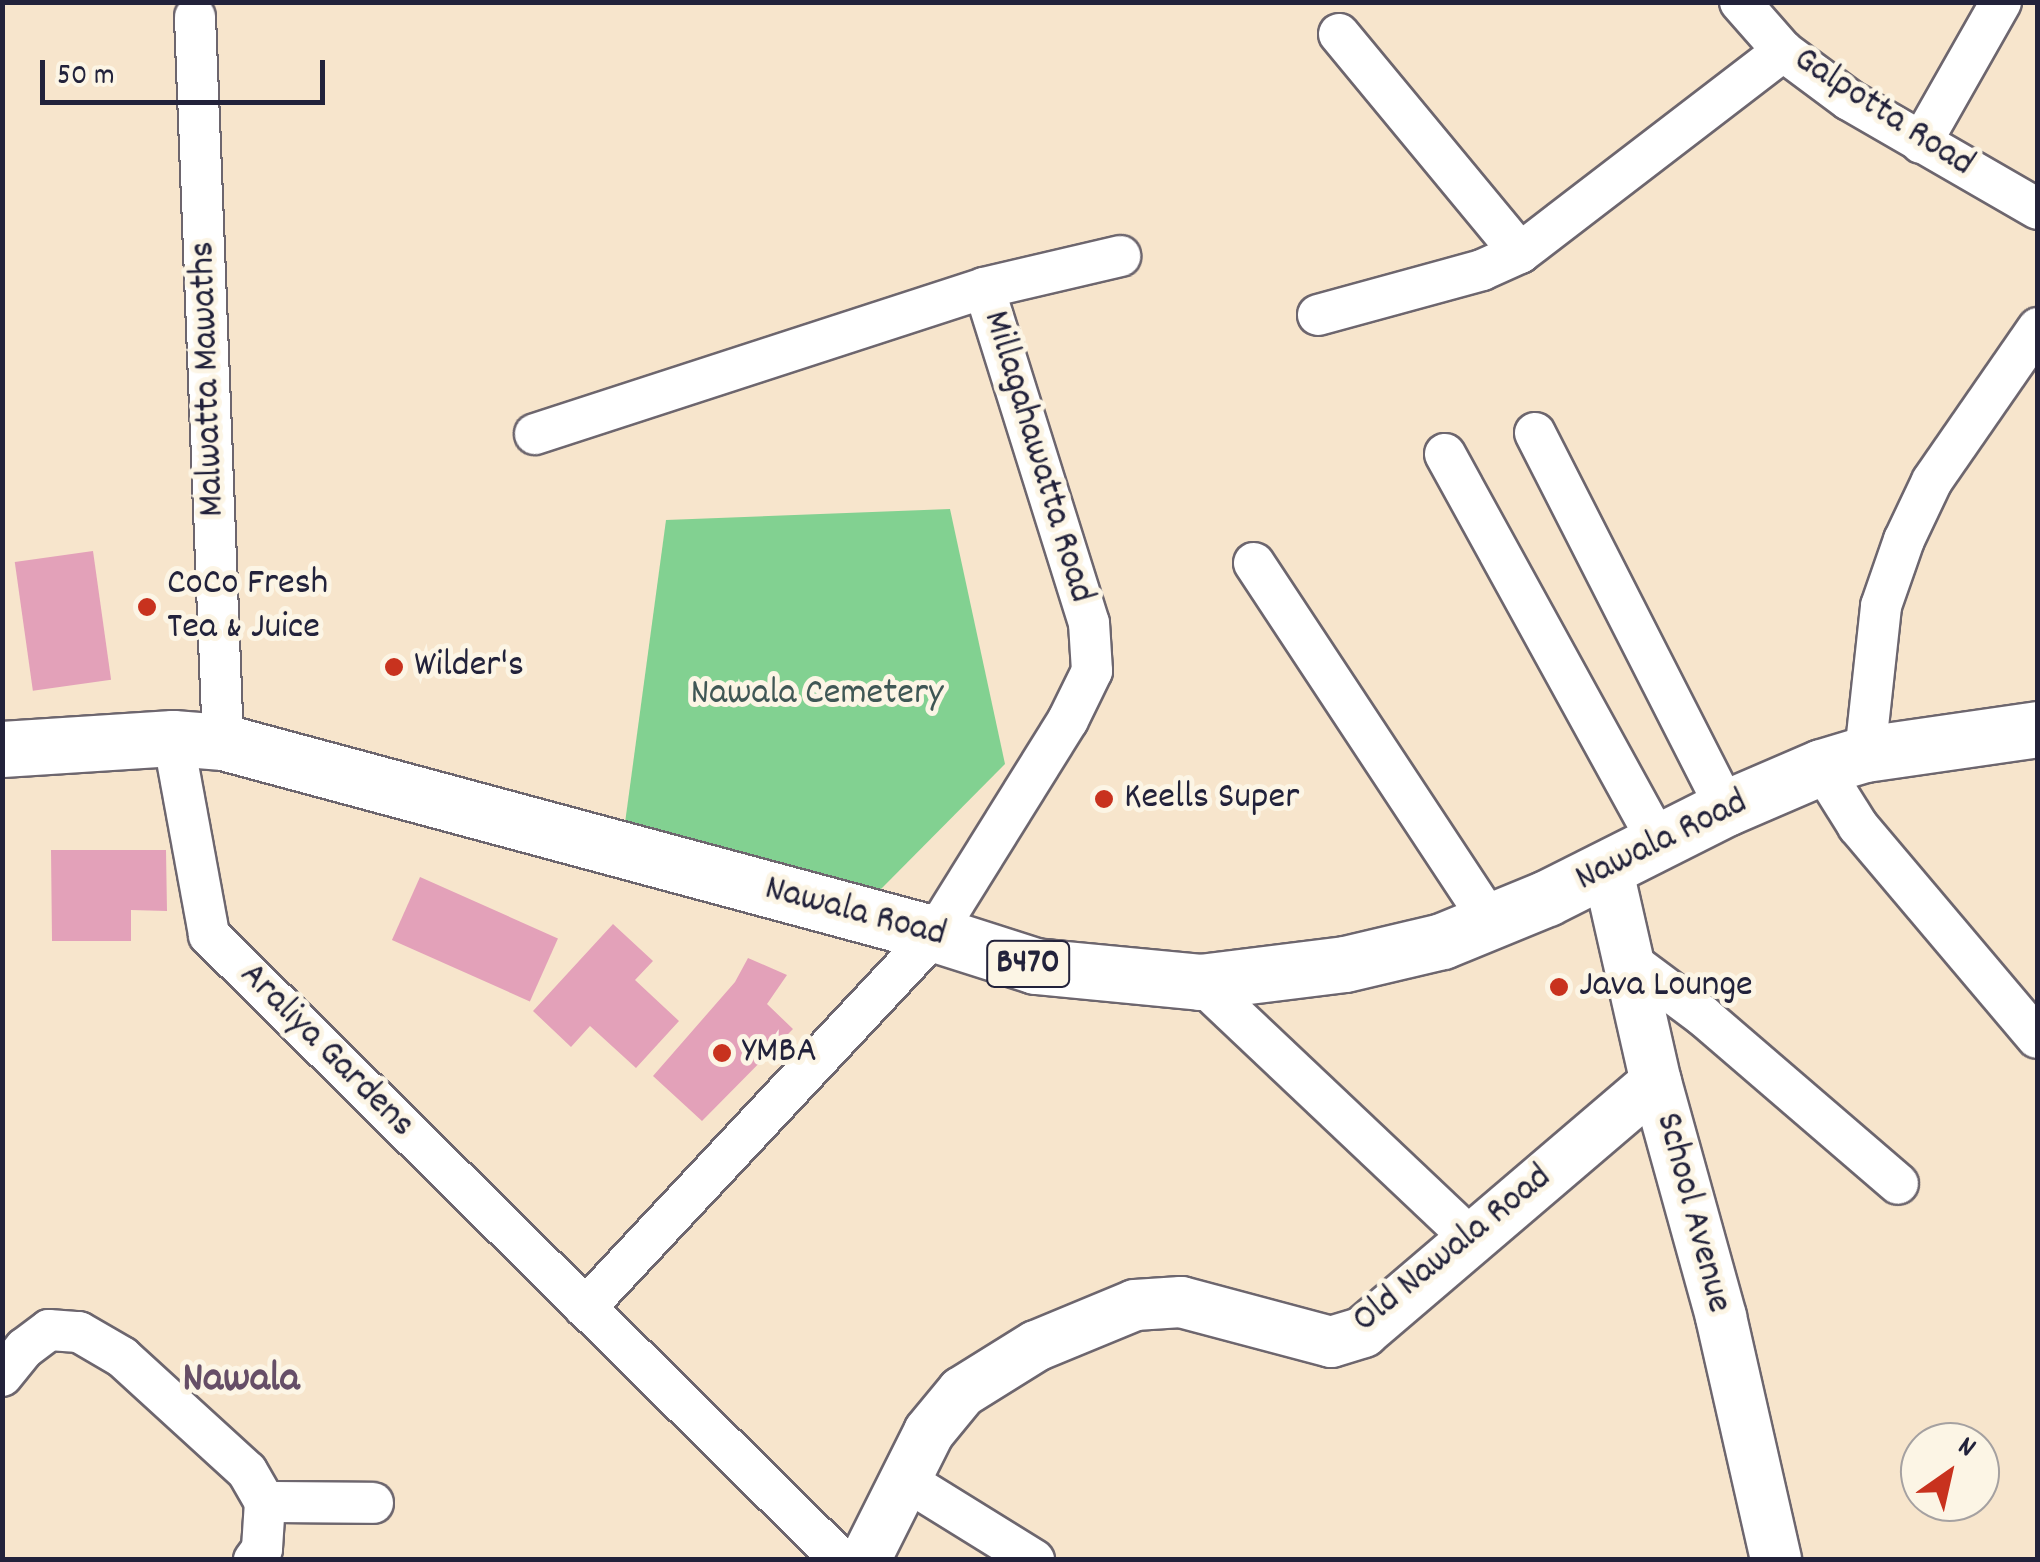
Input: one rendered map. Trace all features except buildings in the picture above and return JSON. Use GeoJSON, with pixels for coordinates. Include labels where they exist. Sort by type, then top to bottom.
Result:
{"type":"FeatureCollection","features":[{"type":"Feature","properties":{"kind":"main road","name":"Nawala Road"},"geometry":{"type":"LineString","coordinates":[[2,749],[198,740],[935,934],[1036,966],[1200,982],[1345,964],[1442,942],[1492,922],[1726,808],[1843,760],[2038,730]]}},
{"type":"Feature","properties":{"kind":"street","name":"Galpotta Road"},"geometry":{"type":"LineString","coordinates":[[1740,2],[1783,51],[1849,100],[2038,208]]}},
{"type":"Feature","properties":{"kind":"street"},"geometry":{"type":"LineString","coordinates":[[1921,143],[2002,2]]}},
{"type":"Feature","properties":{"kind":"street","name":"Malwatta Mawaths"},"geometry":{"type":"LineString","coordinates":[[195,17],[198,740]]}},
{"type":"Feature","properties":{"kind":"street"},"geometry":{"type":"LineString","coordinates":[[1340,34],[1520,253]]}},
{"type":"Feature","properties":{"kind":"street"},"geometry":{"type":"LineString","coordinates":[[1318,315],[1482,270],[1520,253],[1783,51]]}},
{"type":"Feature","properties":{"kind":"street"},"geometry":{"type":"LineString","coordinates":[[984,288],[1120,256]]}},
{"type":"Feature","properties":{"kind":"street","name":"Millagahawatta Road"},"geometry":{"type":"LineString","coordinates":[[535,434],[984,288],[1089,623],[1092,670],[1068,720],[935,934]]}},
{"type":"Feature","properties":{"kind":"street"},"geometry":{"type":"LineString","coordinates":[[2037,1038],[1858,826],[1843,760],[1881,606],[1904,540],[1932,481],[2038,328]]}},
{"type":"Feature","properties":{"kind":"street"},"geometry":{"type":"LineString","coordinates":[[1536,434],[1726,808]]}},
{"type":"Feature","properties":{"kind":"street"},"geometry":{"type":"LineString","coordinates":[[1445,454],[1658,842]]}},
{"type":"Feature","properties":{"kind":"street"},"geometry":{"type":"LineString","coordinates":[[1254,564],[1492,922]]}},
{"type":"Feature","properties":{"kind":"street","name":"Araliya Gardens"},"geometry":{"type":"LineString","coordinates":[[198,740],[209,935],[840,1560]]}},
{"type":"Feature","properties":{"kind":"street","name":"School Avenue"},"geometry":{"type":"LineString","coordinates":[[1607,867],[1656,1082],[1721,1317],[1776,1560]]}},
{"type":"Feature","properties":{"kind":"street"},"geometry":{"type":"LineString","coordinates":[[586,1308],[935,934]]}},
{"type":"Feature","properties":{"kind":"street"},"geometry":{"type":"LineString","coordinates":[[1628,960],[1703,1016],[1898,1184]]}},
{"type":"Feature","properties":{"kind":"street"},"geometry":{"type":"LineString","coordinates":[[1200,982],[1471,1238]]}},
{"type":"Feature","properties":{"kind":"street","name":"Old Nawala Road"},"geometry":{"type":"LineString","coordinates":[[865,1560],[930,1432],[962,1392],[1036,1346],[1135,1305],[1181,1302],[1330,1342],[1363,1332],[1656,1082]]}},
{"type":"Feature","properties":{"kind":"street"},"geometry":{"type":"LineString","coordinates":[[2,1376],[25,1348],[49,1330],[78,1332],[122,1358],[247,1472],[264,1502],[262,1549],[254,1560]]}},
{"type":"Feature","properties":{"kind":"street"},"geometry":{"type":"LineString","coordinates":[[905,1480],[1034,1560]]}},
{"type":"Feature","properties":{"kind":"street"},"geometry":{"type":"LineString","coordinates":[[264,1502],[373,1503]]}},
{"type":"Feature","properties":{"kind":"green space","name":"Nawala Cemetery"},"geometry":{"type":"Polygon","coordinates":[[[950,509],[1005,764],[880,890],[625,823],[666,520],[950,509]]]}},
{"type":"Feature","properties":{"kind":"place","name":"CoCo Fresh Tea & Juice"},"geometry":{"type":"Point","coordinates":[147,607]}},
{"type":"Feature","properties":{"kind":"place","name":"Wilder's"},"geometry":{"type":"Point","coordinates":[394,667]}},
{"type":"Feature","properties":{"kind":"place","name":"Keells Super"},"geometry":{"type":"Point","coordinates":[1104,799]}},
{"type":"Feature","properties":{"kind":"place","name":"Java Lounge"},"geometry":{"type":"Point","coordinates":[1559,987]}},
{"type":"Feature","properties":{"kind":"place","name":"YMBA"},"geometry":{"type":"Point","coordinates":[722,1053]}},
{"type":"Feature","properties":{"kind":"district","name":"Nawala"},"geometry":{"type":"Point","coordinates":[241,1381]}}]}
